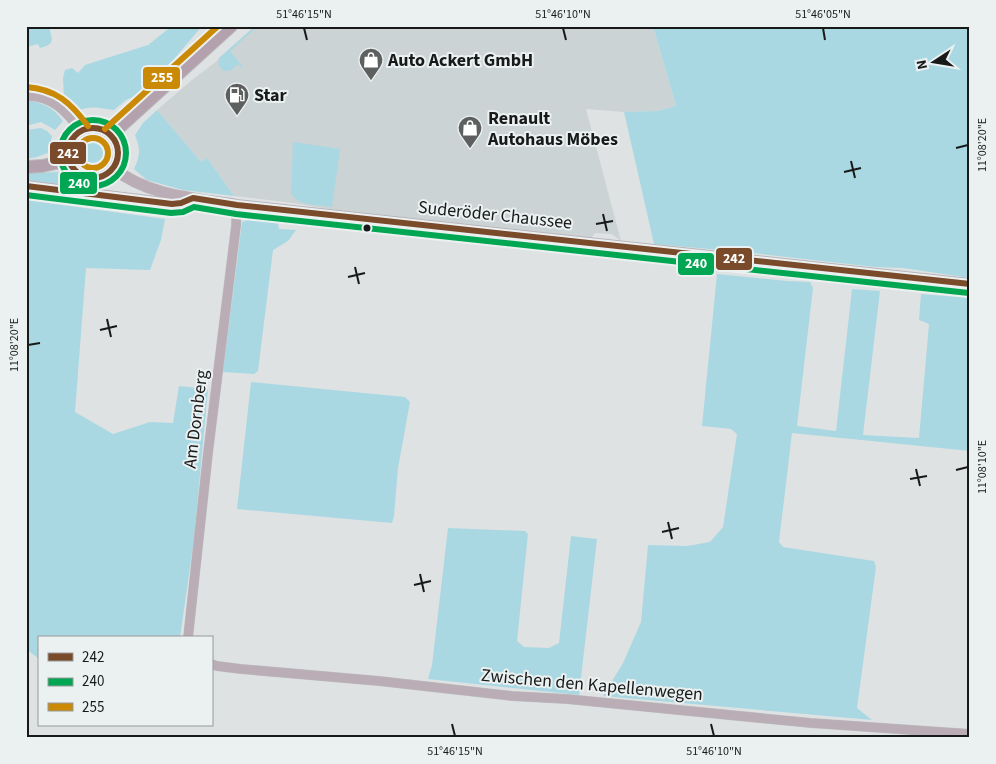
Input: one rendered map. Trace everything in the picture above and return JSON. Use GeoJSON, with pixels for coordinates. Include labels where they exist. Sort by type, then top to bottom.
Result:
{"type":"FeatureCollection","features":[{"type":"Feature","properties":{"kind":"main road"},"geometry":{"type":"LineString","coordinates":[[111,135],[231,26]]}},
{"type":"Feature","properties":{"kind":"main road"},"geometry":{"type":"LineString","coordinates":[[89,128],[98,128],[111,135],[116,142],[118,153],[113,168],[99,177],[87,177],[76,171],[68,151],[74,137],[81,131],[89,128]]}},
{"type":"Feature","properties":{"kind":"main road"},"geometry":{"type":"LineString","coordinates":[[26,167],[42,166],[70,160]]}},
{"type":"Feature","properties":{"kind":"street"},"geometry":{"type":"LineString","coordinates":[[26,96],[45,98],[56,104],[66,112],[81,131]]}},
{"type":"Feature","properties":{"kind":"street","name":"Suderöder Chaussee"},"geometry":{"type":"LineString","coordinates":[[113,168],[136,183],[161,192],[237,204],[970,284]]}},
{"type":"Feature","properties":{"kind":"street"},"geometry":{"type":"LineString","coordinates":[[26,186],[172,204],[181,203],[193,198]]}},
{"type":"Feature","properties":{"kind":"street","name":"Am Dornberg"},"geometry":{"type":"LineString","coordinates":[[188,636],[237,204]]}},
{"type":"Feature","properties":{"kind":"street","name":"Zwischen den Kapellenwegen"},"geometry":{"type":"LineString","coordinates":[[212,664],[241,669],[388,682],[512,696],[567,699],[811,723],[970,734]]}},
{"type":"Feature","properties":{"kind":"shaded area"},"geometry":{"type":"Polygon","coordinates":[[[26,26],[49,26],[52,38],[51,43],[40,48],[38,44],[26,47],[26,26]]]}},
{"type":"Feature","properties":{"kind":"shaded area"},"geometry":{"type":"Polygon","coordinates":[[[172,26],[202,26],[169,65],[140,94],[126,100],[114,110],[93,108],[80,110],[64,98],[63,78],[65,70],[72,68],[78,73],[85,65],[148,45],[172,26]]]}},
{"type":"Feature","properties":{"kind":"shaded area"},"geometry":{"type":"Polygon","coordinates":[[[252,26],[258,26],[230,51],[243,67],[238,64],[231,70],[223,70],[220,66],[219,58],[253,28],[252,26]]]}},
{"type":"Feature","properties":{"kind":"shaded area"},"geometry":{"type":"Polygon","coordinates":[[[255,26],[653,26],[676,106],[657,111],[624,112],[586,109],[621,241],[612,234],[595,233],[591,238],[335,210],[234,196],[207,158],[201,162],[157,110],[217,61],[255,26]]]}},
{"type":"Feature","properties":{"kind":"shaded area"},"geometry":{"type":"Polygon","coordinates":[[[653,26],[970,26],[970,278],[903,268],[875,267],[654,244],[624,112],[657,111],[676,106],[653,26]]]}},
{"type":"Feature","properties":{"kind":"shaded area"},"geometry":{"type":"Polygon","coordinates":[[[26,101],[37,102],[47,106],[56,112],[63,121],[55,130],[41,122],[26,126],[26,101]]]}},
{"type":"Feature","properties":{"kind":"shaded area"},"geometry":{"type":"Polygon","coordinates":[[[157,110],[201,162],[207,158],[234,196],[183,190],[147,180],[134,169],[139,153],[135,135],[143,123],[157,110]]]}},
{"type":"Feature","properties":{"kind":"shaded area"},"geometry":{"type":"Polygon","coordinates":[[[41,128],[52,136],[50,152],[26,159],[26,130],[41,128]]]}},
{"type":"Feature","properties":{"kind":"shaded area"},"geometry":{"type":"Polygon","coordinates":[[[94,137],[105,141],[109,152],[105,163],[94,167],[83,163],[79,152],[83,141],[94,137]]]}},
{"type":"Feature","properties":{"kind":"shaded area"},"geometry":{"type":"Polygon","coordinates":[[[293,142],[340,149],[332,207],[304,203],[294,198],[291,194],[293,142]]]}},
{"type":"Feature","properties":{"kind":"shaded area"},"geometry":{"type":"Polygon","coordinates":[[[58,172],[62,186],[26,181],[26,173],[58,172]]]}},
{"type":"Feature","properties":{"kind":"shaded area"},"geometry":{"type":"Polygon","coordinates":[[[26,200],[165,219],[161,240],[150,270],[86,268],[75,412],[113,434],[150,422],[173,423],[179,386],[208,389],[194,539],[180,636],[38,636],[38,658],[26,649],[26,200]]]}},
{"type":"Feature","properties":{"kind":"shaded area"},"geometry":{"type":"Polygon","coordinates":[[[248,220],[278,223],[279,229],[296,230],[288,241],[273,250],[258,371],[254,374],[223,372],[242,222],[248,220]]]}},
{"type":"Feature","properties":{"kind":"shaded area"},"geometry":{"type":"Polygon","coordinates":[[[717,274],[810,282],[813,288],[797,426],[836,431],[852,289],[880,291],[863,435],[919,438],[929,324],[919,320],[921,294],[970,298],[970,451],[792,433],[779,542],[783,547],[874,561],[876,567],[857,708],[872,720],[603,696],[623,663],[641,622],[648,545],[687,546],[710,542],[723,527],[737,434],[731,429],[702,426],[717,274]]]}},
{"type":"Feature","properties":{"kind":"shaded area"},"geometry":{"type":"Polygon","coordinates":[[[251,382],[405,397],[410,402],[398,468],[392,523],[237,509],[251,382]]]}},
{"type":"Feature","properties":{"kind":"shaded area"},"geometry":{"type":"Polygon","coordinates":[[[448,528],[525,531],[528,534],[517,641],[524,647],[549,648],[559,643],[571,536],[597,539],[579,695],[428,679],[432,665],[448,528]]]}},
{"type":"Feature","properties":{"kind":"transit line","name":"255"},"geometry":{"type":"LineString","coordinates":[[105,129],[218,26]]}},
{"type":"Feature","properties":{"kind":"transit line","name":"255"},"geometry":{"type":"LineString","coordinates":[[26,87],[37,88],[62,99],[75,110],[88,126]]}},
{"type":"Feature","properties":{"kind":"transit line","name":"240"},"geometry":{"type":"LineString","coordinates":[[86,120],[100,120],[112,125],[121,134],[126,146],[126,153],[124,166],[117,177],[100,186],[86,186],[74,181],[65,172],[60,160],[60,146],[65,134],[74,125],[86,120]]}},
{"type":"Feature","properties":{"kind":"transit line","name":"242"},"geometry":{"type":"LineString","coordinates":[[93,128],[107,132],[114,139],[118,153],[114,167],[107,174],[93,178],[79,174],[72,167],[68,153],[72,139],[79,132],[93,128]]}},
{"type":"Feature","properties":{"kind":"transit line","name":"255"},"geometry":{"type":"LineString","coordinates":[[93,138],[104,142],[108,153],[104,164],[93,168],[82,164],[78,153],[82,142],[93,138]]}},
{"type":"Feature","properties":{"kind":"transit line","name":"242"},"geometry":{"type":"LineString","coordinates":[[26,186],[172,204],[181,203],[193,198],[237,205],[970,284]]}},
{"type":"Feature","properties":{"kind":"transit line","name":"240"},"geometry":{"type":"LineString","coordinates":[[26,195],[171,213],[183,212],[194,207],[236,214],[969,293]]}},
{"type":"Feature","properties":{"kind":"place","name":"Auto Ackert GmbH"},"geometry":{"type":"Point","coordinates":[371,81]}},
{"type":"Feature","properties":{"kind":"place","name":"Star"},"geometry":{"type":"Point","coordinates":[237,116]}},
{"type":"Feature","properties":{"kind":"place","name":"Renault Autohaus Möbes"},"geometry":{"type":"Point","coordinates":[470,149]}}]}
